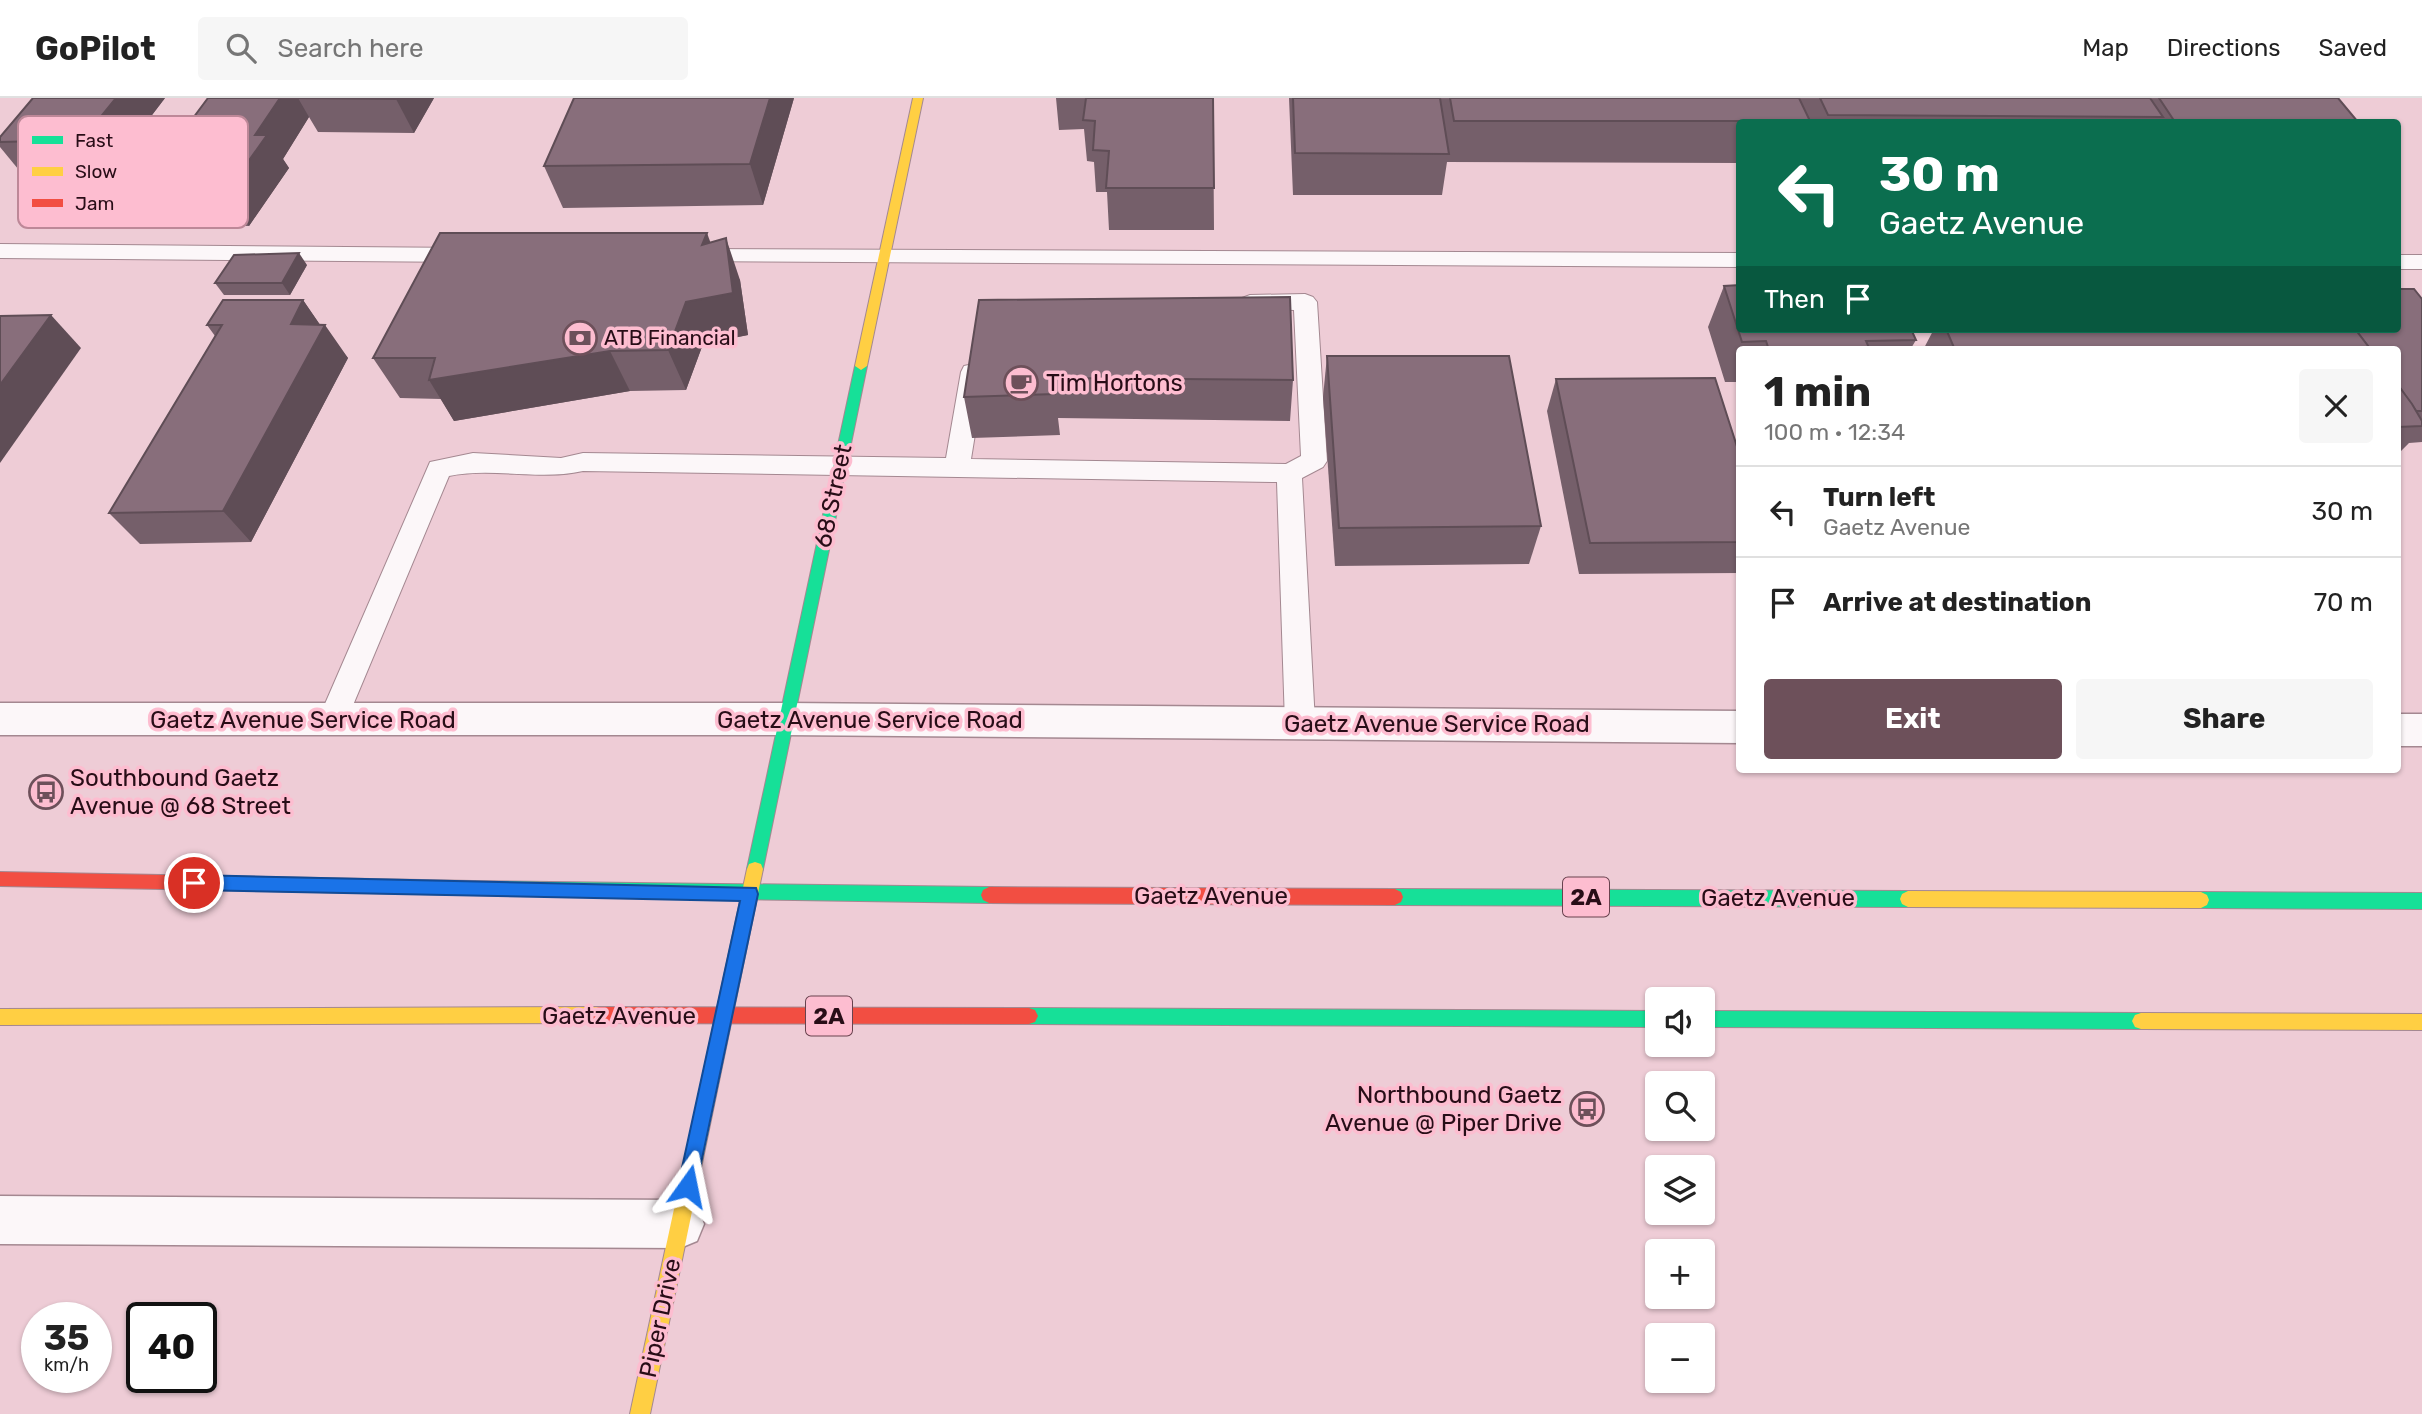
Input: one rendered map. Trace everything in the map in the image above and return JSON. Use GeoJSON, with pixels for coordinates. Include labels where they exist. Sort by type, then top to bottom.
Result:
{"type":"FeatureCollection","features":[{"type":"Feature","properties":{"kind":"main road","name":"68 Street"},"geometry":{"type":"LineString","coordinates":[[750,894],[918,98]]}},
{"type":"Feature","properties":{"kind":"main road","name":"Gaetz Avenue"},"geometry":{"type":"LineString","coordinates":[[0,879],[750,894],[2422,901]]}},
{"type":"Feature","properties":{"kind":"main road","name":"Piper Drive"},"geometry":{"type":"LineString","coordinates":[[640,1414],[750,894]]}},
{"type":"Feature","properties":{"kind":"main road","name":"Gaetz Avenue"},"geometry":{"type":"LineString","coordinates":[[0,1017],[724,1015],[1645,1019]]}},
{"type":"Feature","properties":{"kind":"main road"},"geometry":{"type":"LineString","coordinates":[[1715,1019],[2422,1022]]}},
{"type":"Feature","properties":{"kind":"street","name":"Gaetz Avenue Service Road"},"geometry":{"type":"LineString","coordinates":[[0,719],[786,719],[1736,727]]}},
{"type":"Feature","properties":{"kind":"street"},"geometry":{"type":"LineString","coordinates":[[2401,730],[2422,730]]}},
{"type":"Feature","properties":{"kind":"street"},"geometry":{"type":"LineString","coordinates":[[0,1220],[680,1224]]}},
{"type":"Feature","properties":{"kind":"lane"},"geometry":{"type":"LineString","coordinates":[[0,251],[485,255]]}},
{"type":"Feature","properties":{"kind":"lane"},"geometry":{"type":"LineString","coordinates":[[666,256],[1736,260]]}},
{"type":"Feature","properties":{"kind":"lane"},"geometry":{"type":"LineString","coordinates":[[2401,262],[2422,262]]}},
{"type":"Feature","properties":{"kind":"lane"},"geometry":{"type":"LineString","coordinates":[[333,720],[439,469],[473,462],[561,467],[583,462],[1289,473],[1314,461],[1305,302],[1221,303]]}},
{"type":"Feature","properties":{"kind":"lane"},"geometry":{"type":"LineString","coordinates":[[957,469],[976,347]]}},
{"type":"Feature","properties":{"kind":"lane"},"geometry":{"type":"LineString","coordinates":[[1289,473],[1300,723]]}},
{"type":"Feature","properties":{"kind":"building"},"geometry":{"type":"Polygon","coordinates":[[[33,98],[116,98],[101,116],[18,116],[18,142],[0,142],[0,137],[33,98]]]}},
{"type":"Feature","properties":{"kind":"building"},"geometry":{"type":"Polygon","coordinates":[[[208,98],[280,98],[255,135],[267,135],[248,162],[248,116],[195,116],[208,98]]]}},
{"type":"Feature","properties":{"kind":"building"},"geometry":{"type":"Polygon","coordinates":[[[298,98],[397,98],[396,99],[298,98]]]}},
{"type":"Feature","properties":{"kind":"building"},"geometry":{"type":"Polygon","coordinates":[[[574,98],[770,98],[750,164],[544,166],[574,98]]]}},
{"type":"Feature","properties":{"kind":"building"},"geometry":{"type":"Polygon","coordinates":[[[1086,98],[1213,98],[1214,188],[1106,188],[1109,151],[1093,150],[1095,121],[1083,120],[1086,98]]]}},
{"type":"Feature","properties":{"kind":"building"},"geometry":{"type":"Polygon","coordinates":[[[1293,98],[1440,98],[1449,154],[1295,153],[1293,98]]]}},
{"type":"Feature","properties":{"kind":"building"},"geometry":{"type":"Polygon","coordinates":[[[1450,98],[1799,98],[1809,119],[1736,121],[1454,121],[1450,98]]]}},
{"type":"Feature","properties":{"kind":"building"},"geometry":{"type":"Polygon","coordinates":[[[1820,98],[2150,98],[2163,117],[1828,115],[1820,98]]]}},
{"type":"Feature","properties":{"kind":"building"},"geometry":{"type":"Polygon","coordinates":[[[2159,98],[2338,98],[2356,119],[2173,119],[2159,98]]]}},
{"type":"Feature","properties":{"kind":"building"},"geometry":{"type":"Polygon","coordinates":[[[440,233],[707,233],[702,245],[726,238],[733,293],[686,302],[668,350],[610,351],[429,380],[435,358],[373,358],[440,233]]]}},
{"type":"Feature","properties":{"kind":"building"},"geometry":{"type":"Polygon","coordinates":[[[299,253],[282,283],[215,283],[234,255],[299,253]]]}},
{"type":"Feature","properties":{"kind":"building"},"geometry":{"type":"Polygon","coordinates":[[[1736,285],[1736,323],[1724,286],[1736,285]]]}},
{"type":"Feature","properties":{"kind":"building"},"geometry":{"type":"Polygon","coordinates":[[[2401,289],[2414,289],[2422,299],[2422,411],[2416,411],[2401,389],[2401,346],[2368,346],[2358,333],[2401,333],[2401,289]]]}},
{"type":"Feature","properties":{"kind":"building"},"geometry":{"type":"Polygon","coordinates":[[[1290,297],[1293,380],[1053,378],[1055,394],[964,397],[979,300],[1290,297]]]}},
{"type":"Feature","properties":{"kind":"building"},"geometry":{"type":"Polygon","coordinates":[[[223,300],[303,300],[291,324],[325,325],[223,511],[109,513],[222,325],[207,325],[223,300]]]}},
{"type":"Feature","properties":{"kind":"building"},"geometry":{"type":"Polygon","coordinates":[[[51,315],[0,385],[0,316],[51,315]]]}},
{"type":"Feature","properties":{"kind":"building"},"geometry":{"type":"Polygon","coordinates":[[[1739,333],[1913,333],[1916,340],[1866,341],[1868,346],[1768,346],[1766,341],[1742,342],[1739,333]]]}},
{"type":"Feature","properties":{"kind":"building"},"geometry":{"type":"Polygon","coordinates":[[[1948,333],[2358,333],[2368,346],[1953,346],[1948,333]]]}},
{"type":"Feature","properties":{"kind":"building"},"geometry":{"type":"Polygon","coordinates":[[[1327,356],[1509,356],[1541,526],[1339,528],[1327,356]]]}},
{"type":"Feature","properties":{"kind":"building"},"geometry":{"type":"Polygon","coordinates":[[[1715,378],[1736,444],[1736,542],[1590,543],[1556,379],[1715,378]]]}},
{"type":"Feature","properties":{"kind":"building"},"geometry":{"type":"Polygon","coordinates":[[[2401,389],[2422,421],[2422,426],[2401,427],[2401,389]]]}},
{"type":"Feature","properties":{"kind":"traffic: fast"},"geometry":{"type":"LineString","coordinates":[[755,869],[861,366]]}},
{"type":"Feature","properties":{"kind":"traffic: fast"},"geometry":{"type":"LineString","coordinates":[[473,888],[989,895]]}},
{"type":"Feature","properties":{"kind":"traffic: fast"},"geometry":{"type":"LineString","coordinates":[[1395,897],[1908,899]]}},
{"type":"Feature","properties":{"kind":"traffic: fast"},"geometry":{"type":"LineString","coordinates":[[2201,900],[2422,901]]}},
{"type":"Feature","properties":{"kind":"traffic: fast"},"geometry":{"type":"LineString","coordinates":[[1029,1016],[1645,1019]]}},
{"type":"Feature","properties":{"kind":"traffic: fast"},"geometry":{"type":"LineString","coordinates":[[1715,1019],[2141,1021]]}},
{"type":"Feature","properties":{"kind":"traffic: slow"},"geometry":{"type":"LineString","coordinates":[[861,366],[918,98]]}},
{"type":"Feature","properties":{"kind":"traffic: slow"},"geometry":{"type":"LineString","coordinates":[[640,1414],[755,869]]}},
{"type":"Feature","properties":{"kind":"traffic: slow"},"geometry":{"type":"LineString","coordinates":[[1908,899],[2201,900]]}},
{"type":"Feature","properties":{"kind":"traffic: slow"},"geometry":{"type":"LineString","coordinates":[[0,1017],[599,1015]]}},
{"type":"Feature","properties":{"kind":"traffic: slow"},"geometry":{"type":"LineString","coordinates":[[2141,1021],[2422,1022]]}},
{"type":"Feature","properties":{"kind":"traffic: jam"},"geometry":{"type":"LineString","coordinates":[[0,879],[473,888]]}},
{"type":"Feature","properties":{"kind":"traffic: jam"},"geometry":{"type":"LineString","coordinates":[[989,895],[1395,897]]}},
{"type":"Feature","properties":{"kind":"traffic: jam"},"geometry":{"type":"LineString","coordinates":[[599,1015],[1029,1016]]}},
{"type":"Feature","properties":{"kind":"place","name":"ATB Financial"},"geometry":{"type":"Point","coordinates":[580,338]}},
{"type":"Feature","properties":{"kind":"place","name":"Tim Hortons"},"geometry":{"type":"Point","coordinates":[1021,383]}},
{"type":"Feature","properties":{"kind":"place","name":"Southbound Gaetz Avenue @ 68 Street"},"geometry":{"type":"Point","coordinates":[46,792]}},
{"type":"Feature","properties":{"kind":"place","name":"Northbound Gaetz Avenue @ Piper Drive"},"geometry":{"type":"Point","coordinates":[1587,1109]}},
{"type":"Feature","properties":{"kind":"route"},"geometry":{"type":"LineString","coordinates":[[194,883],[750,894],[688,1186]]}}]}
